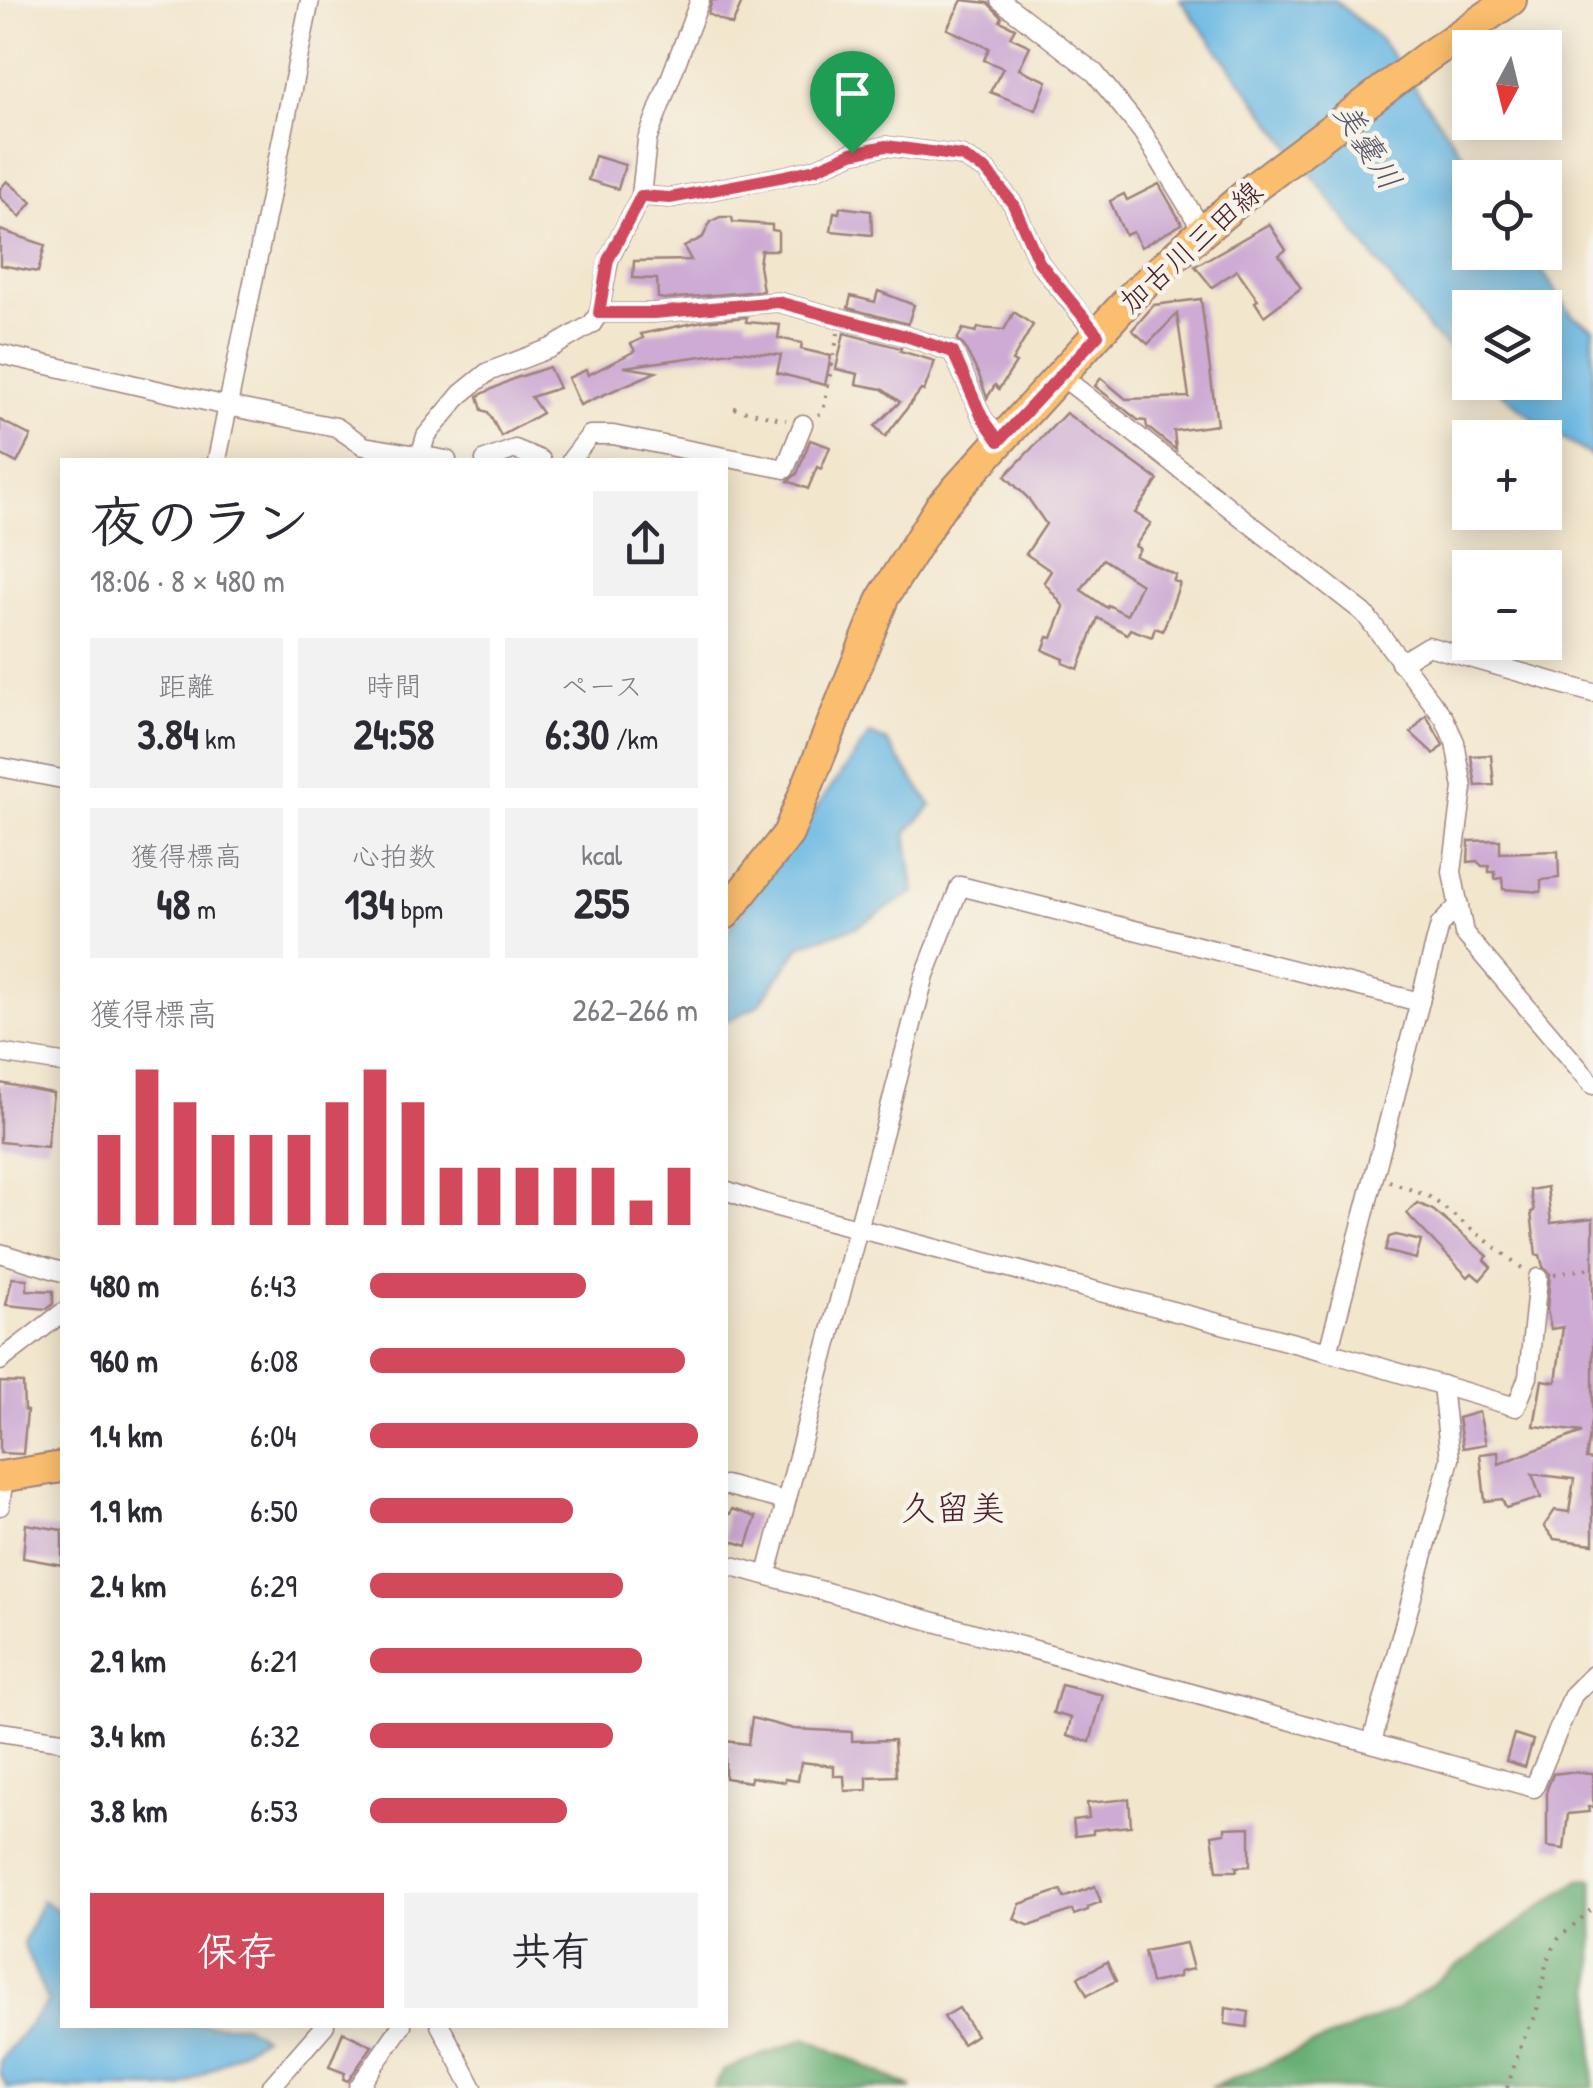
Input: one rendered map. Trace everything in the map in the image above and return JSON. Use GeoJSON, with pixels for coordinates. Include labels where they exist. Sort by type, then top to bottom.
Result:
{"type":"FeatureCollection","features":[{"type":"Feature","properties":{"kind":"main road","name":"加古川三田線"},"geometry":{"type":"LineString","coordinates":[[728,910],[788,834],[884,596],[940,507],[1134,294],[1203,231],[1426,57],[1511,0]]}},
{"type":"Feature","properties":{"kind":"main road"},"geometry":{"type":"LineString","coordinates":[[1,1487],[60,1468]]}},
{"type":"Feature","properties":{"kind":"street"},"geometry":{"type":"LineString","coordinates":[[217,458],[310,0]]}},
{"type":"Feature","properties":{"kind":"street"},"geometry":{"type":"LineString","coordinates":[[420,456],[426,436],[461,394],[488,372],[551,348],[592,324],[599,313],[608,260],[641,196],[647,140],[700,0]]}},
{"type":"Feature","properties":{"kind":"street"},"geometry":{"type":"LineString","coordinates":[[1000,0],[1095,73],[1142,133],[1203,231]]}},
{"type":"Feature","properties":{"kind":"street"},"geometry":{"type":"LineString","coordinates":[[641,196],[670,198],[785,176],[886,146],[961,156],[986,170],[1013,204],[1039,262],[1098,335]]}},
{"type":"Feature","properties":{"kind":"street"},"geometry":{"type":"LineString","coordinates":[[599,313],[654,313],[778,302],[906,336],[953,352],[982,417],[999,441]]}},
{"type":"Feature","properties":{"kind":"street"},"geometry":{"type":"LineString","coordinates":[[0,354],[336,427],[364,446],[434,458]]}},
{"type":"Feature","properties":{"kind":"street"},"geometry":{"type":"LineString","coordinates":[[1060,375],[1364,613],[1444,718],[1455,742],[1464,788],[1452,872],[1464,933],[1593,1084]]}},
{"type":"Feature","properties":{"kind":"street"},"geometry":{"type":"LineString","coordinates":[[573,458],[590,435],[614,436],[785,468],[803,424]]}},
{"type":"Feature","properties":{"kind":"street"},"geometry":{"type":"LineString","coordinates":[[491,458],[515,449],[536,458]]}},
{"type":"Feature","properties":{"kind":"street"},"geometry":{"type":"LineString","coordinates":[[1400,663],[1428,646],[1593,693]]}},
{"type":"Feature","properties":{"kind":"street"},"geometry":{"type":"LineString","coordinates":[[0,767],[60,778]]}},
{"type":"Feature","properties":{"kind":"street"},"geometry":{"type":"LineString","coordinates":[[767,1574],[925,974],[960,886],[1420,1002]]}},
{"type":"Feature","properties":{"kind":"street"},"geometry":{"type":"LineString","coordinates":[[1328,1352],[1440,925],[1458,905]]}},
{"type":"Feature","properties":{"kind":"street"},"geometry":{"type":"LineString","coordinates":[[0,1053],[60,1063]]}},
{"type":"Feature","properties":{"kind":"street"},"geometry":{"type":"LineString","coordinates":[[728,1191],[1328,1352],[1516,1407],[1528,1376],[1538,1278]]}},
{"type":"Feature","properties":{"kind":"street"},"geometry":{"type":"LineString","coordinates":[[0,1253],[60,1271]]}},
{"type":"Feature","properties":{"kind":"street"},"geometry":{"type":"LineString","coordinates":[[0,1361],[60,1315]]}},
{"type":"Feature","properties":{"kind":"street"},"geometry":{"type":"LineString","coordinates":[[1372,1742],[1450,1459],[1442,1385]]}},
{"type":"Feature","properties":{"kind":"street"},"geometry":{"type":"LineString","coordinates":[[728,1486],[785,1501]]}},
{"type":"Feature","properties":{"kind":"street"},"geometry":{"type":"LineString","coordinates":[[728,1565],[1534,1788],[1573,1694],[1593,1675]]}},
{"type":"Feature","properties":{"kind":"street"},"geometry":{"type":"LineString","coordinates":[[0,1732],[60,1741]]}},
{"type":"Feature","properties":{"kind":"street"},"geometry":{"type":"LineString","coordinates":[[270,2088],[322,2028]]}},
{"type":"Feature","properties":{"kind":"street"},"geometry":{"type":"LineString","coordinates":[[358,2088],[400,2028]]}},
{"type":"Feature","properties":{"kind":"street"},"geometry":{"type":"LineString","coordinates":[[442,2028],[473,2088]]}},
{"type":"Feature","properties":{"kind":"path"},"geometry":{"type":"LineString","coordinates":[[734,408],[803,424],[823,412],[841,319]]}},
{"type":"Feature","properties":{"kind":"path"},"geometry":{"type":"LineString","coordinates":[[1375,1175],[1430,1197],[1538,1278],[1593,1267]]}},
{"type":"Feature","properties":{"kind":"path"},"geometry":{"type":"LineString","coordinates":[[1507,2088],[1522,2042],[1536,2015],[1548,1960],[1559,1938],[1593,1908]]}},
{"type":"Feature","properties":{"kind":"green space"},"geometry":{"type":"Polygon","coordinates":[[[1593,1879],[1593,2088],[1210,2088],[1396,2010],[1579,1880],[1593,1879]]]}},
{"type":"Feature","properties":{"kind":"green space"},"geometry":{"type":"Polygon","coordinates":[[[806,2038],[913,2088],[714,2088],[723,2071],[806,2038]]]}},
{"type":"Feature","properties":{"kind":"water","name":"美嚢川"},"geometry":{"type":"Polygon","coordinates":[[[1180,0],[1335,0],[1381,40],[1467,160],[1452,160],[1452,270],[1542,270],[1555,290],[1452,290],[1452,350],[1432,334],[1180,0]]]}},
{"type":"Feature","properties":{"kind":"water"},"geometry":{"type":"Polygon","coordinates":[[[1562,300],[1572,315],[1593,328],[1593,457],[1562,438],[1562,420],[1535,420],[1511,400],[1562,400],[1562,300]]]}},
{"type":"Feature","properties":{"kind":"water"},"geometry":{"type":"Polygon","coordinates":[[[870,734],[886,741],[932,806],[906,833],[914,892],[858,926],[801,945],[759,1005],[728,1020],[728,930],[870,734]]]}},
{"type":"Feature","properties":{"kind":"water"},"geometry":{"type":"Polygon","coordinates":[[[42,1900],[60,1912],[60,2028],[248,2028],[263,2037],[181,2088],[7,2088],[0,2060],[48,2002],[23,1944],[42,1900]]]}},
{"type":"Feature","properties":{"kind":"building"},"geometry":{"type":"Polygon","coordinates":[[[712,0],[743,0],[732,25],[708,14],[712,0]]]}},
{"type":"Feature","properties":{"kind":"building"},"geometry":{"type":"Polygon","coordinates":[[[962,0],[988,3],[1002,17],[1000,21],[1015,28],[1010,37],[1030,46],[1019,69],[1047,81],[1036,110],[990,92],[1003,68],[984,60],[989,48],[947,29],[962,0]]]}},
{"type":"Feature","properties":{"kind":"building"},"geometry":{"type":"Polygon","coordinates":[[[595,156],[625,165],[618,189],[588,180],[595,156]]]}},
{"type":"Feature","properties":{"kind":"building"},"geometry":{"type":"Polygon","coordinates":[[[7,181],[32,202],[20,217],[0,197],[0,189],[7,181]]]}},
{"type":"Feature","properties":{"kind":"building"},"geometry":{"type":"Polygon","coordinates":[[[1159,184],[1182,224],[1141,247],[1133,232],[1125,235],[1110,201],[1124,194],[1127,200],[1159,184]]]}},
{"type":"Feature","properties":{"kind":"building"},"geometry":{"type":"Polygon","coordinates":[[[840,207],[871,211],[872,235],[831,231],[834,212],[839,213],[840,207]]]}},
{"type":"Feature","properties":{"kind":"building"},"geometry":{"type":"Polygon","coordinates":[[[720,217],[772,225],[772,230],[778,231],[778,250],[761,250],[763,291],[665,299],[658,298],[657,279],[633,278],[634,261],[691,260],[684,247],[703,237],[710,222],[720,217]]]}},
{"type":"Feature","properties":{"kind":"building"},"geometry":{"type":"Polygon","coordinates":[[[1269,224],[1286,250],[1279,255],[1301,288],[1264,316],[1237,270],[1212,287],[1195,266],[1269,224]]]}},
{"type":"Feature","properties":{"kind":"building"},"geometry":{"type":"Polygon","coordinates":[[[0,230],[45,245],[38,272],[0,265],[0,230]]]}},
{"type":"Feature","properties":{"kind":"building"},"geometry":{"type":"Polygon","coordinates":[[[878,291],[914,305],[908,324],[848,308],[851,296],[875,302],[878,291]]]}},
{"type":"Feature","properties":{"kind":"building"},"geometry":{"type":"Polygon","coordinates":[[[1201,299],[1217,425],[1174,431],[1176,450],[1147,427],[1146,421],[1138,420],[1095,386],[1101,378],[1126,399],[1189,397],[1177,314],[1148,344],[1132,330],[1154,305],[1201,299]]]}},
{"type":"Feature","properties":{"kind":"building"},"geometry":{"type":"Polygon","coordinates":[[[1014,312],[1033,325],[1012,361],[1016,363],[999,389],[995,385],[987,398],[964,346],[957,340],[963,329],[1004,330],[1014,312]]]}},
{"type":"Feature","properties":{"kind":"building"},"geometry":{"type":"Polygon","coordinates":[[[747,317],[746,322],[780,325],[778,338],[802,343],[801,349],[831,356],[825,385],[777,373],[781,355],[737,351],[624,367],[656,372],[580,405],[568,378],[586,370],[588,375],[635,351],[631,344],[643,338],[641,334],[703,321],[747,317]]]}},
{"type":"Feature","properties":{"kind":"building"},"geometry":{"type":"Polygon","coordinates":[[[844,333],[935,361],[924,391],[885,437],[875,426],[900,402],[882,389],[856,384],[858,374],[836,369],[844,333]]]}},
{"type":"Feature","properties":{"kind":"building"},"geometry":{"type":"Polygon","coordinates":[[[549,367],[559,388],[531,397],[542,413],[501,436],[488,412],[482,410],[478,396],[549,367]]]}},
{"type":"Feature","properties":{"kind":"building"},"geometry":{"type":"Polygon","coordinates":[[[1066,413],[1158,480],[1135,513],[1151,523],[1135,546],[1140,549],[1135,556],[1176,575],[1173,581],[1180,583],[1163,631],[1155,628],[1152,637],[1130,629],[1127,634],[1098,618],[1078,669],[1043,650],[1064,607],[1044,582],[1051,571],[1026,554],[1046,524],[1028,498],[1005,476],[1066,413]],[[1103,559],[1081,590],[1107,608],[1108,605],[1127,615],[1141,584],[1103,559]]]}},
{"type":"Feature","properties":{"kind":"building"},"geometry":{"type":"Polygon","coordinates":[[[0,420],[31,436],[17,463],[0,454],[0,420]]]}},
{"type":"Feature","properties":{"kind":"building"},"geometry":{"type":"Polygon","coordinates":[[[810,440],[830,447],[808,489],[788,481],[797,474],[810,440]]]}},
{"type":"Feature","properties":{"kind":"building"},"geometry":{"type":"Polygon","coordinates":[[[1426,715],[1443,745],[1434,754],[1411,733],[1426,715]]]}},
{"type":"Feature","properties":{"kind":"building"},"geometry":{"type":"Polygon","coordinates":[[[1491,755],[1494,785],[1476,786],[1471,756],[1491,755]]]}},
{"type":"Feature","properties":{"kind":"building"},"geometry":{"type":"Polygon","coordinates":[[[1500,840],[1500,853],[1558,851],[1559,878],[1541,880],[1541,892],[1503,889],[1502,878],[1495,879],[1489,866],[1468,862],[1469,841],[1500,840]]]}},
{"type":"Feature","properties":{"kind":"building"},"geometry":{"type":"Polygon","coordinates":[[[0,1083],[53,1093],[47,1147],[0,1142],[0,1083]]]}},
{"type":"Feature","properties":{"kind":"building"},"geometry":{"type":"Polygon","coordinates":[[[1547,1187],[1551,1223],[1593,1218],[1593,1415],[1586,1459],[1593,1460],[1593,1544],[1554,1539],[1544,1526],[1555,1510],[1569,1512],[1574,1479],[1532,1474],[1541,1498],[1506,1508],[1502,1499],[1485,1501],[1480,1454],[1498,1452],[1499,1464],[1582,1432],[1534,1426],[1542,1380],[1556,1382],[1563,1327],[1551,1329],[1547,1310],[1550,1274],[1540,1255],[1536,1255],[1531,1212],[1534,1211],[1530,1190],[1547,1187]]]}},
{"type":"Feature","properties":{"kind":"building"},"geometry":{"type":"Polygon","coordinates":[[[1417,1203],[1433,1210],[1488,1256],[1484,1260],[1491,1267],[1480,1280],[1472,1273],[1468,1277],[1411,1218],[1407,1213],[1417,1203]]]}},
{"type":"Feature","properties":{"kind":"building"},"geometry":{"type":"Polygon","coordinates":[[[1389,1237],[1421,1241],[1416,1259],[1385,1251],[1389,1237]]]}},
{"type":"Feature","properties":{"kind":"building"},"geometry":{"type":"Polygon","coordinates":[[[12,1278],[27,1279],[27,1290],[53,1291],[53,1304],[47,1309],[6,1305],[12,1278]]]}},
{"type":"Feature","properties":{"kind":"building"},"geometry":{"type":"Polygon","coordinates":[[[0,1382],[23,1383],[27,1411],[23,1454],[0,1453],[0,1382]]]}},
{"type":"Feature","properties":{"kind":"building"},"geometry":{"type":"Polygon","coordinates":[[[1479,1412],[1486,1444],[1463,1448],[1458,1418],[1479,1412]]]}},
{"type":"Feature","properties":{"kind":"building"},"geometry":{"type":"Polygon","coordinates":[[[732,1509],[756,1517],[747,1546],[728,1540],[732,1509]]]}},
{"type":"Feature","properties":{"kind":"building"},"geometry":{"type":"Polygon","coordinates":[[[26,1524],[60,1530],[60,1565],[23,1558],[26,1524]]]}},
{"type":"Feature","properties":{"kind":"building"},"geometry":{"type":"Polygon","coordinates":[[[1061,1685],[1103,1695],[1090,1742],[1067,1736],[1071,1718],[1053,1713],[1061,1685]]]}},
{"type":"Feature","properties":{"kind":"building"},"geometry":{"type":"Polygon","coordinates":[[[752,1718],[794,1729],[852,1732],[852,1741],[894,1740],[896,1776],[867,1777],[867,1790],[845,1791],[844,1776],[834,1776],[834,1766],[801,1762],[798,1781],[728,1778],[728,1741],[748,1744],[752,1718]]]}},
{"type":"Feature","properties":{"kind":"building"},"geometry":{"type":"Polygon","coordinates":[[[1514,1734],[1533,1740],[1525,1767],[1506,1761],[1514,1734]]]}},
{"type":"Feature","properties":{"kind":"building"},"geometry":{"type":"Polygon","coordinates":[[[1593,1773],[1593,1807],[1588,1807],[1589,1812],[1568,1814],[1564,1849],[1547,1847],[1547,1789],[1553,1774],[1593,1773]]]}},
{"type":"Feature","properties":{"kind":"building"},"geometry":{"type":"Polygon","coordinates":[[[1129,1799],[1131,1826],[1075,1836],[1073,1820],[1089,1818],[1087,1803],[1129,1799]]]}},
{"type":"Feature","properties":{"kind":"building"},"geometry":{"type":"Polygon","coordinates":[[[1250,1827],[1250,1866],[1217,1871],[1212,1835],[1225,1833],[1225,1828],[1250,1827]]]}},
{"type":"Feature","properties":{"kind":"building"},"geometry":{"type":"Polygon","coordinates":[[[1095,1886],[1101,1902],[1087,1907],[1088,1910],[1074,1915],[1072,1910],[1030,1926],[1014,1919],[1020,1904],[1061,1890],[1064,1898],[1095,1886]]]}},
{"type":"Feature","properties":{"kind":"building"},"geometry":{"type":"Polygon","coordinates":[[[1186,1943],[1193,1969],[1179,1972],[1179,1977],[1151,1983],[1144,1951],[1186,1943]]]}},
{"type":"Feature","properties":{"kind":"building"},"geometry":{"type":"Polygon","coordinates":[[[1107,1962],[1116,1981],[1087,1995],[1078,1977],[1107,1962]]]}},
{"type":"Feature","properties":{"kind":"building"},"geometry":{"type":"Polygon","coordinates":[[[959,2008],[976,2035],[962,2044],[944,2017],[959,2008]]]}},
{"type":"Feature","properties":{"kind":"building"},"geometry":{"type":"Polygon","coordinates":[[[1226,2008],[1249,2012],[1247,2027],[1225,2024],[1226,2008]]]}},
{"type":"Feature","properties":{"kind":"building"},"geometry":{"type":"Polygon","coordinates":[[[343,2032],[372,2046],[348,2081],[343,2079],[345,2073],[329,2067],[343,2032]]]}},
{"type":"Feature","properties":{"kind":"district","name":"久留美"},"geometry":{"type":"Point","coordinates":[953,1508]}},
{"type":"Feature","properties":{"kind":"route"},"geometry":{"type":"LineString","coordinates":[[886,146],[961,156],[986,170],[1013,204],[1039,262],[1098,335],[999,441],[982,417],[953,352],[906,336],[778,302],[654,313],[599,313],[608,260],[641,196],[670,198],[785,176],[815,169],[852,153],[886,146]]}}]}
